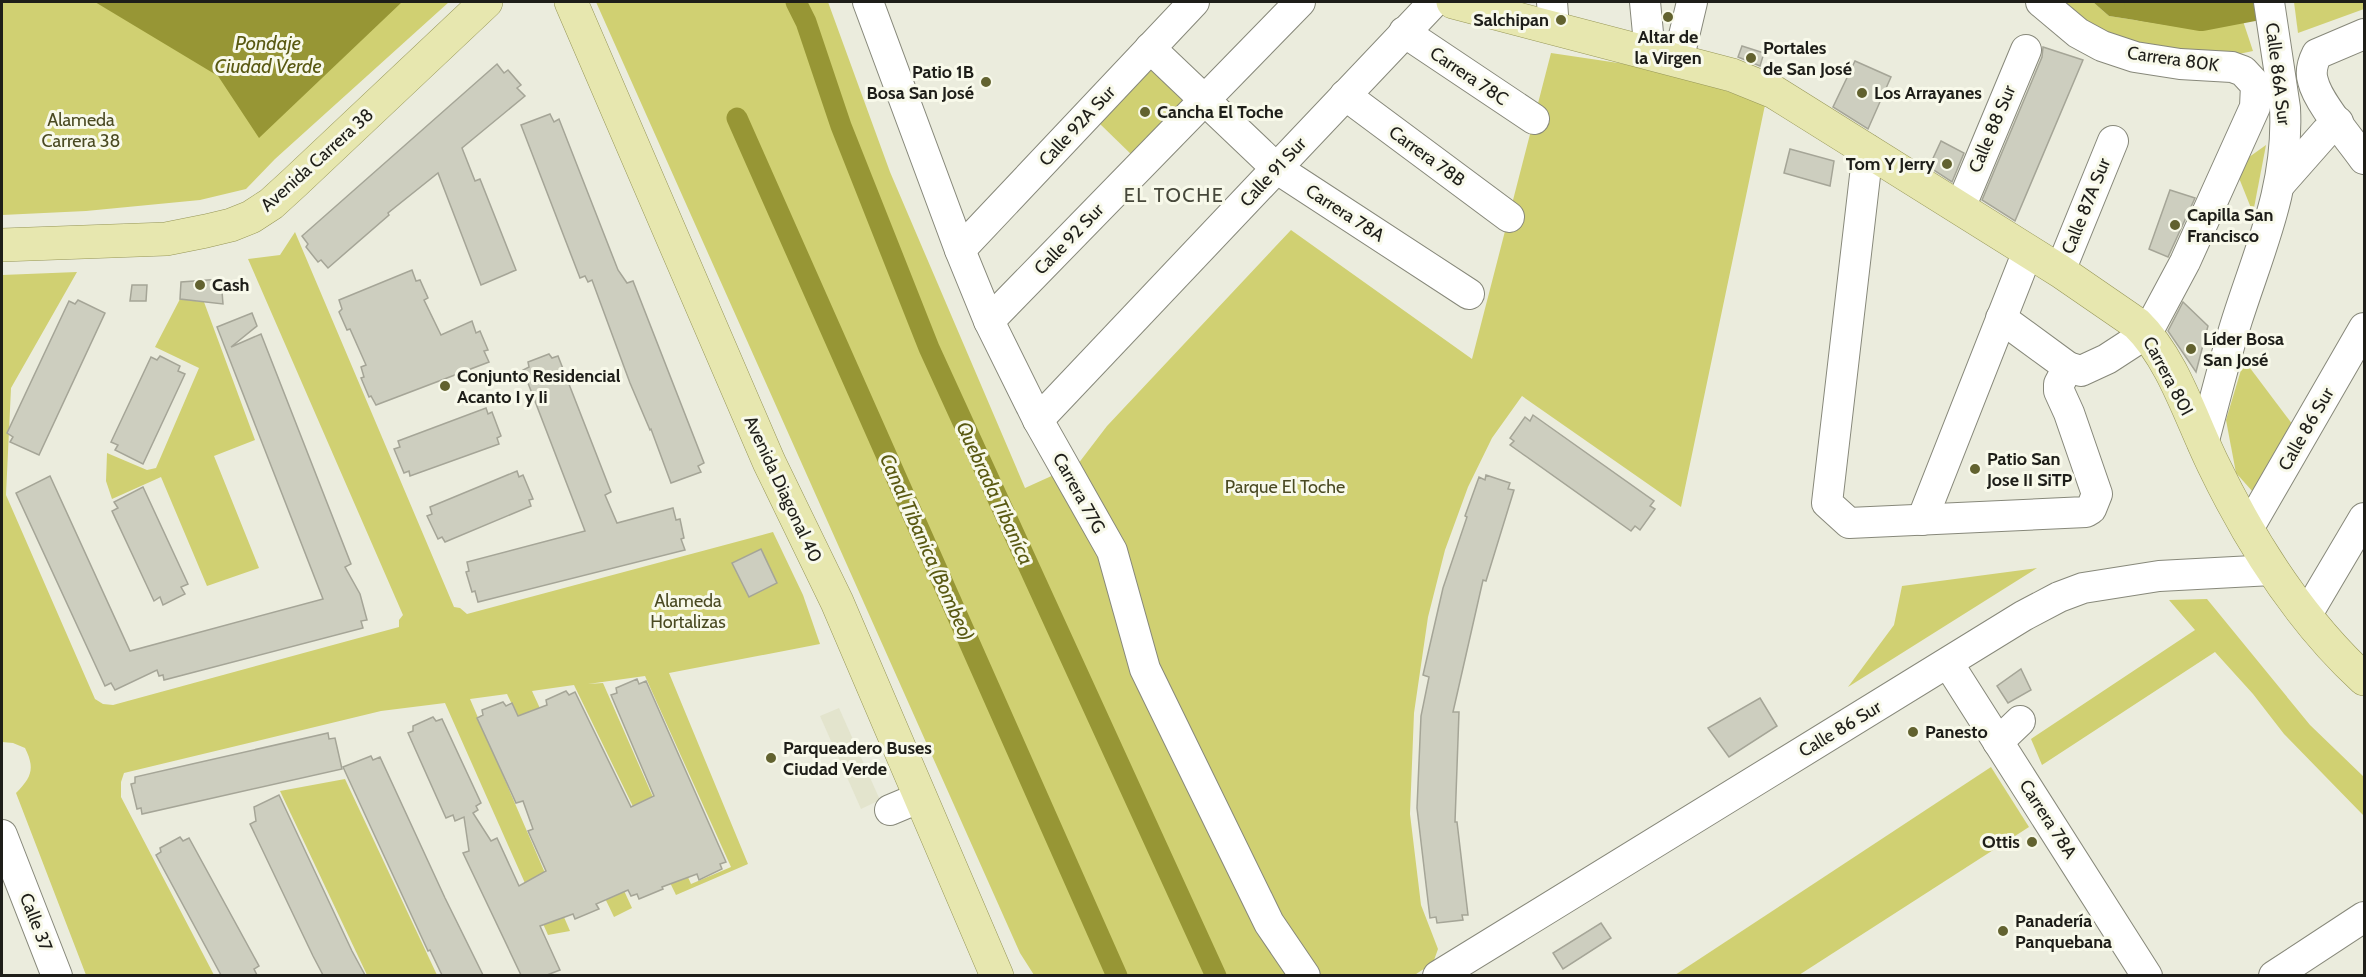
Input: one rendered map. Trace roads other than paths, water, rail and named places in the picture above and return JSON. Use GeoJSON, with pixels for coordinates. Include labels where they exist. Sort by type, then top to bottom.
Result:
{"type":"FeatureCollection","features":[{"type":"Feature","properties":{"kind":"main road","name":"Avenida Carrera 38"},"geometry":{"type":"LineString","coordinates":[[2,245],[166,239],[231,225],[251,217],[271,204],[294,183],[486,2]]}},
{"type":"Feature","properties":{"kind":"main road","name":"Avenida Diagonal 40"},"geometry":{"type":"LineString","coordinates":[[571,2],[769,462],[837,602],[997,975]]}},
{"type":"Feature","properties":{"kind":"main road","name":"Carrera 80I"},"geometry":{"type":"LineString","coordinates":[[1453,2],[1553,15],[1664,57],[1747,80],[1792,102],[2060,271],[2127,316],[2146,333],[2172,376],[2203,444],[2248,530],[2272,570],[2328,644],[2364,679]]}},
{"type":"Feature","properties":{"kind":"street","name":"Carrera 77G"},"geometry":{"type":"LineString","coordinates":[[868,2],[960,250],[989,321],[1038,420],[1101,535],[1112,550],[1145,669],[1269,923],[1305,975]]}},
{"type":"Feature","properties":{"kind":"street","name":"Calle 92A Sur"},"geometry":{"type":"LineString","coordinates":[[960,250],[1194,2]]}},
{"type":"Feature","properties":{"kind":"street","name":"Calle 92 Sur"},"geometry":{"type":"LineString","coordinates":[[989,321],[1300,2]]}},
{"type":"Feature","properties":{"kind":"street","name":"Calle 91 Sur"},"geometry":{"type":"LineString","coordinates":[[1038,420],[1404,32],[1453,2]]}},
{"type":"Feature","properties":{"kind":"street"},"geometry":{"type":"LineString","coordinates":[[1645,2],[1664,57]]}},
{"type":"Feature","properties":{"kind":"street"},"geometry":{"type":"LineString","coordinates":[[1664,57],[1692,2]]}},
{"type":"Feature","properties":{"kind":"street","name":"Carrera 80K"},"geometry":{"type":"LineString","coordinates":[[2041,2],[2078,33],[2102,46],[2135,57],[2180,64],[2232,67],[2243,71],[2256,85],[2255,107]]}},
{"type":"Feature","properties":{"kind":"street","name":"Calle 86A Sur"},"geometry":{"type":"LineString","coordinates":[[2203,444],[2233,334],[2272,218],[2281,183],[2286,126],[2268,2]]}},
{"type":"Feature","properties":{"kind":"street","name":"Carrera 78C"},"geometry":{"type":"LineString","coordinates":[[1404,32],[1534,119]]}},
{"type":"Feature","properties":{"kind":"street"},"geometry":{"type":"LineString","coordinates":[[2364,34],[2324,49],[2313,61],[2313,82],[2322,100],[2364,159]]}},
{"type":"Feature","properties":{"kind":"street","name":"Carrera 78A"},"geometry":{"type":"LineString","coordinates":[[1150,48],[1276,168],[1469,294]]}},
{"type":"Feature","properties":{"kind":"street","name":"Calle 88 Sur"},"geometry":{"type":"LineString","coordinates":[[1960,208],[2026,50]]}},
{"type":"Feature","properties":{"kind":"street","name":"Carrera 78B"},"geometry":{"type":"LineString","coordinates":[[1345,95],[1509,217]]}},
{"type":"Feature","properties":{"kind":"street","name":"Calle 86A Sur"},"geometry":{"type":"LineString","coordinates":[[2146,333],[2185,262],[2255,107]]}},
{"type":"Feature","properties":{"kind":"street","name":"Calle 86A Sur"},"geometry":{"type":"LineString","coordinates":[[2281,183],[2338,122]]}},
{"type":"Feature","properties":{"kind":"street","name":"Calle 87A Sur"},"geometry":{"type":"LineString","coordinates":[[2060,271],[2113,141]]}},
{"type":"Feature","properties":{"kind":"street"},"geometry":{"type":"LineString","coordinates":[[1868,150],[1827,503],[1849,523],[2086,512],[2091,509],[2097,495],[2069,413],[2059,391],[2059,384],[2068,367]]}},
{"type":"Feature","properties":{"kind":"street"},"geometry":{"type":"LineString","coordinates":[[1922,520],[2028,251]]}},
{"type":"Feature","properties":{"kind":"street"},"geometry":{"type":"LineString","coordinates":[[2001,318],[2068,367],[2081,371],[2107,359],[2146,333]]}},
{"type":"Feature","properties":{"kind":"street","name":"Calle 86 Sur"},"geometry":{"type":"LineString","coordinates":[[2248,530],[2364,328]]}},
{"type":"Feature","properties":{"kind":"street"},"geometry":{"type":"LineString","coordinates":[[2306,616],[2364,518]]}},
{"type":"Feature","properties":{"kind":"street","name":"Calle 86 Sur"},"geometry":{"type":"LineString","coordinates":[[1438,975],[2023,616],[2059,597],[2083,588],[2159,576],[2272,570]]}},
{"type":"Feature","properties":{"kind":"street","name":"Carrera 78A"},"geometry":{"type":"LineString","coordinates":[[1948,663],[2147,975]]}},
{"type":"Feature","properties":{"kind":"street"},"geometry":{"type":"LineString","coordinates":[[1998,742],[2020,721]]}},
{"type":"Feature","properties":{"kind":"street"},"geometry":{"type":"LineString","coordinates":[[890,810],[921,797]]}},
{"type":"Feature","properties":{"kind":"street","name":"Calle 37"},"geometry":{"type":"LineString","coordinates":[[2,835],[57,975]]}},
{"type":"Feature","properties":{"kind":"street"},"geometry":{"type":"LineString","coordinates":[[2274,975],[2364,917]]}},
{"type":"Feature","properties":{"kind":"water","name":"Pondaje Ciudad Verde"},"geometry":{"type":"Polygon","coordinates":[[[95,2],[402,2],[259,138],[218,76],[95,2]]]}},
{"type":"Feature","properties":{"kind":"water"},"geometry":{"type":"Polygon","coordinates":[[[2093,2],[2241,2],[2243,21],[2199,30],[2109,16],[2093,2]]]}},
{"type":"Feature","properties":{"kind":"waterway","name":"Quebrada Tibaníca"},"geometry":{"type":"LineString","coordinates":[[796,2],[806,22],[841,126],[929,348],[1216,976]]}},
{"type":"Feature","properties":{"kind":"waterway"},"geometry":{"type":"LineString","coordinates":[[2143,2],[2201,12],[2253,2]]}},
{"type":"Feature","properties":{"kind":"waterway","name":"Canal Tibanica (Bombeo)"},"geometry":{"type":"LineString","coordinates":[[737,118],[1117,976]]}},
{"type":"Feature","properties":{"kind":"place","name":"Altar de la Virgen"},"geometry":{"type":"Point","coordinates":[1668,17]}},
{"type":"Feature","properties":{"kind":"place","name":"Salchipan"},"geometry":{"type":"Point","coordinates":[1561,20]}},
{"type":"Feature","properties":{"kind":"place","name":"Portales de San José"},"geometry":{"type":"Point","coordinates":[1751,58]}},
{"type":"Feature","properties":{"kind":"place","name":"Patio 1B Bosa San José"},"geometry":{"type":"Point","coordinates":[986,82]}},
{"type":"Feature","properties":{"kind":"place","name":"Los Arrayanes"},"geometry":{"type":"Point","coordinates":[1862,93]}},
{"type":"Feature","properties":{"kind":"place","name":"Cancha El Toche"},"geometry":{"type":"Point","coordinates":[1145,112]}},
{"type":"Feature","properties":{"kind":"place","name":"Tom Y Jerry"},"geometry":{"type":"Point","coordinates":[1947,164]}},
{"type":"Feature","properties":{"kind":"place","name":"Capilla San Francisco"},"geometry":{"type":"Point","coordinates":[2175,225]}},
{"type":"Feature","properties":{"kind":"place","name":"Cash"},"geometry":{"type":"Point","coordinates":[200,285]}},
{"type":"Feature","properties":{"kind":"place","name":"Líder Bosa San José"},"geometry":{"type":"Point","coordinates":[2191,349]}},
{"type":"Feature","properties":{"kind":"place","name":"Conjunto Residencial Acanto I y Ii"},"geometry":{"type":"Point","coordinates":[445,386]}},
{"type":"Feature","properties":{"kind":"place","name":"Patio San Jose II SiTP"},"geometry":{"type":"Point","coordinates":[1975,469]}},
{"type":"Feature","properties":{"kind":"place","name":"Panesto"},"geometry":{"type":"Point","coordinates":[1913,732]}},
{"type":"Feature","properties":{"kind":"place","name":"Parqueadero Buses Ciudad Verde"},"geometry":{"type":"Point","coordinates":[771,758]}},
{"type":"Feature","properties":{"kind":"place","name":"Ottis"},"geometry":{"type":"Point","coordinates":[2032,842]}},
{"type":"Feature","properties":{"kind":"place","name":"Panadería Panquebana"},"geometry":{"type":"Point","coordinates":[2003,931]}},
{"type":"Feature","properties":{"kind":"district","name":"EL TOCHE"},"geometry":{"type":"Point","coordinates":[1174,195]}},
{"type":"Feature","properties":{"kind":"park label","name":"Alameda Carrera 38"},"geometry":{"type":"Point","coordinates":[81,130]}},
{"type":"Feature","properties":{"kind":"park label","name":"Parque El Toche"},"geometry":{"type":"Point","coordinates":[1285,487]}},
{"type":"Feature","properties":{"kind":"park label","name":"Alameda Hortalizas"},"geometry":{"type":"Point","coordinates":[688,611]}}]}
